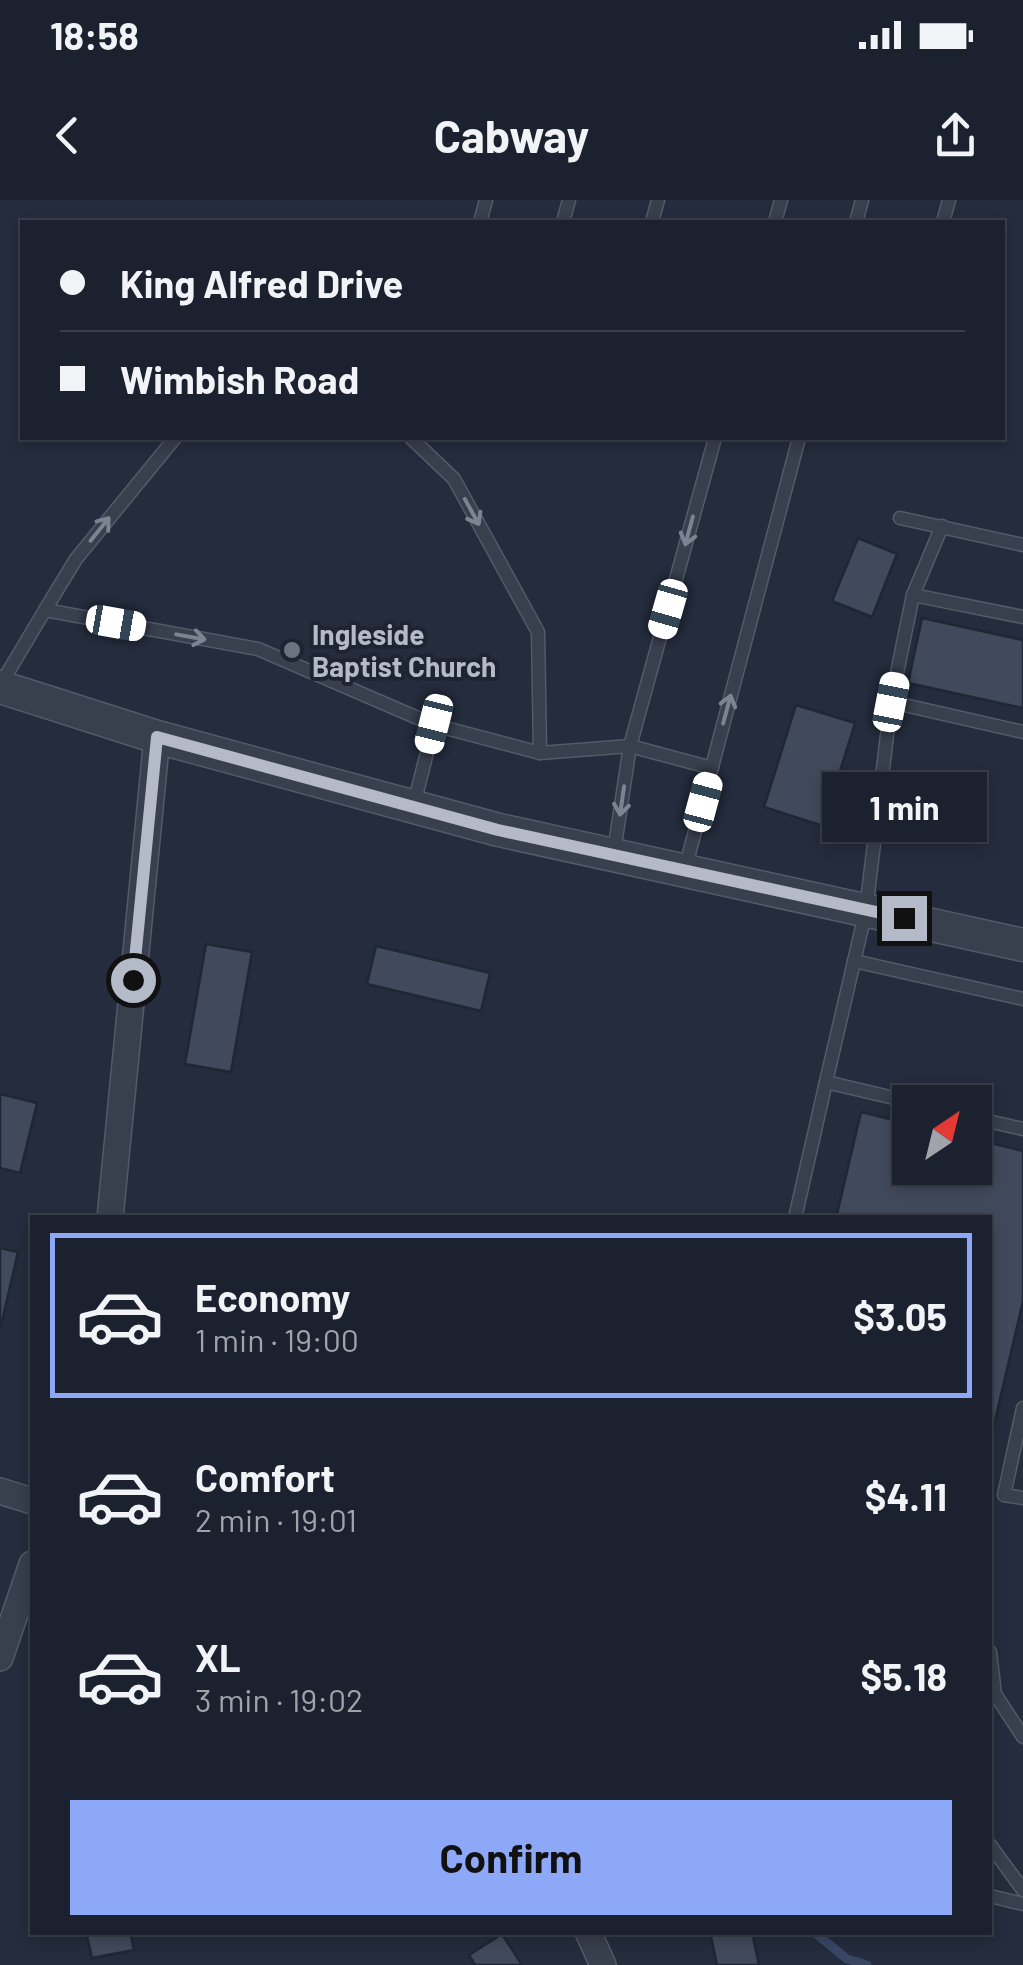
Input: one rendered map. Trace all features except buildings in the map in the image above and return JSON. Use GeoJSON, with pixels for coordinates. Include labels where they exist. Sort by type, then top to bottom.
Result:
{"type":"FeatureCollection","features":[{"type":"Feature","properties":{"kind":"street"},"geometry":{"type":"LineString","coordinates":[[0,687],[157,737],[498,830],[1023,945]]}},
{"type":"Feature","properties":{"kind":"street"},"geometry":{"type":"LineString","coordinates":[[110,1215],[157,737]]}},
{"type":"Feature","properties":{"kind":"street"},"geometry":{"type":"LineString","coordinates":[[0,1491],[30,1500]]}},
{"type":"Feature","properties":{"kind":"street"},"geometry":{"type":"LineString","coordinates":[[0,1658],[30,1570]]}},
{"type":"Feature","properties":{"kind":"street"},"geometry":{"type":"LineString","coordinates":[[589,1935],[603,1965]]}},
{"type":"Feature","properties":{"kind":"lane"},"geometry":{"type":"LineString","coordinates":[[0,687],[76,559],[173,440]]}},
{"type":"Feature","properties":{"kind":"lane"},"geometry":{"type":"LineString","coordinates":[[413,440],[454,479],[538,632],[540,753]]}},
{"type":"Feature","properties":{"kind":"lane"},"geometry":{"type":"LineString","coordinates":[[614,855],[630,746],[714,440]]}},
{"type":"Feature","properties":{"kind":"lane"},"geometry":{"type":"LineString","coordinates":[[684,871],[799,440]]}},
{"type":"Feature","properties":{"kind":"lane"},"geometry":{"type":"LineString","coordinates":[[900,518],[1023,545]]}},
{"type":"Feature","properties":{"kind":"lane"},"geometry":{"type":"LineString","coordinates":[[796,1215],[866,910],[891,702],[913,595],[942,526]]}},
{"type":"Feature","properties":{"kind":"lane"},"geometry":{"type":"LineString","coordinates":[[913,595],[1023,617]]}},
{"type":"Feature","properties":{"kind":"lane"},"geometry":{"type":"LineString","coordinates":[[45,610],[258,649],[434,724],[540,753],[630,746],[712,768]]}},
{"type":"Feature","properties":{"kind":"lane"},"geometry":{"type":"LineString","coordinates":[[891,702],[1023,732]]}},
{"type":"Feature","properties":{"kind":"lane"},"geometry":{"type":"LineString","coordinates":[[414,804],[434,724]]}},
{"type":"Feature","properties":{"kind":"lane"},"geometry":{"type":"LineString","coordinates":[[854,961],[1023,999]]}},
{"type":"Feature","properties":{"kind":"lane"},"geometry":{"type":"LineString","coordinates":[[826,1082],[892,1098]]}},
{"type":"Feature","properties":{"kind":"lane"},"geometry":{"type":"LineString","coordinates":[[992,1122],[1023,1129]]}},
{"type":"Feature","properties":{"kind":"lane"},"geometry":{"type":"LineString","coordinates":[[1023,1408],[1004,1495],[1023,1498]]}},
{"type":"Feature","properties":{"kind":"lane"},"geometry":{"type":"LineString","coordinates":[[992,1669],[995,1694],[1023,1737]]}},
{"type":"Feature","properties":{"kind":"lane"},"geometry":{"type":"LineString","coordinates":[[992,1848],[1023,1890]]}},
{"type":"Feature","properties":{"kind":"lane"},"geometry":{"type":"LineString","coordinates":[[992,1896],[1023,1904]]}},
{"type":"Feature","properties":{"kind":"waterway"},"geometry":{"type":"LineString","coordinates":[[818,1935],[847,1959],[867,1965]]}},
{"type":"Feature","properties":{"kind":"place","name":"Ingleside Baptist Church"},"geometry":{"type":"Point","coordinates":[292,650]}},
{"type":"Feature","properties":{"kind":"route"},"geometry":{"type":"LineString","coordinates":[[133,980],[157,737],[498,830],[904,918]]}}]}
